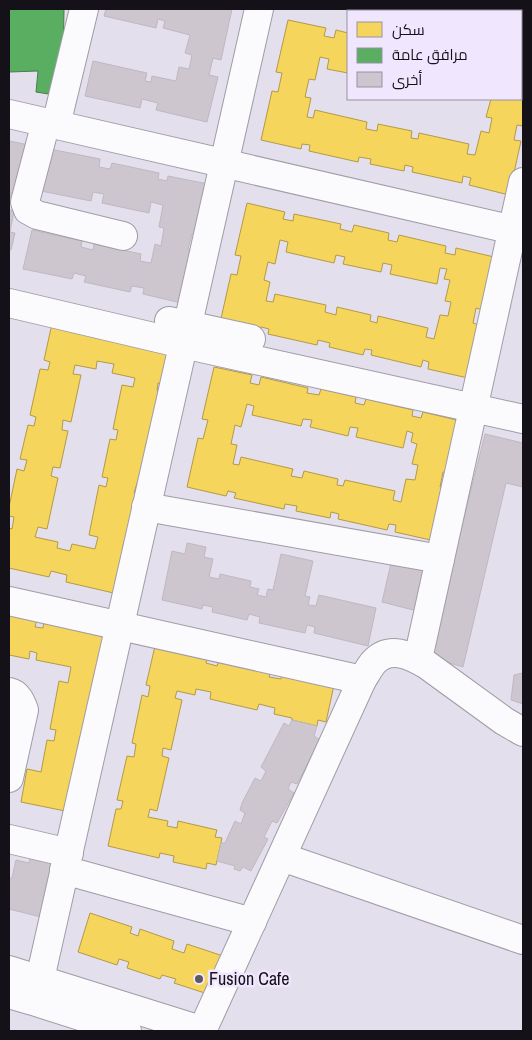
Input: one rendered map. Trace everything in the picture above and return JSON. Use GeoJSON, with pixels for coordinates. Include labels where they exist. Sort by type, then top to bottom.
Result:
{"type":"FeatureCollection","features":[{"type":"Feature","properties":{"kind":"street"},"geometry":{"type":"LineString","coordinates":[[84,9],[51,123],[25,202],[28,210],[37,215],[123,236]]}},
{"type":"Feature","properties":{"kind":"street"},"geometry":{"type":"LineString","coordinates":[[40,979],[259,9]]}},
{"type":"Feature","properties":{"kind":"street"},"geometry":{"type":"LineString","coordinates":[[9,114],[518,231]]}},
{"type":"Feature","properties":{"kind":"street"},"geometry":{"type":"LineString","coordinates":[[418,659],[475,399],[518,231],[523,182]]}},
{"type":"Feature","properties":{"kind":"street"},"geometry":{"type":"LineString","coordinates":[[9,286],[186,334],[475,399],[523,401]]}},
{"type":"Feature","properties":{"kind":"street"},"geometry":{"type":"LineString","coordinates":[[9,303],[186,334]]}},
{"type":"Feature","properties":{"kind":"street"},"geometry":{"type":"LineString","coordinates":[[475,399],[523,420]]}},
{"type":"Feature","properties":{"kind":"street"},"geometry":{"type":"LineString","coordinates":[[146,507],[440,559]]}},
{"type":"Feature","properties":{"kind":"street"},"geometry":{"type":"LineString","coordinates":[[9,601],[362,680]]}},
{"type":"Feature","properties":{"kind":"street"},"geometry":{"type":"LineString","coordinates":[[9,970],[203,1031],[362,680],[373,663],[386,654],[395,652],[418,659],[504,721],[523,732]]}},
{"type":"Feature","properties":{"kind":"street"},"geometry":{"type":"LineString","coordinates":[[9,692],[14,694],[20,701],[24,710],[9,778]]}},
{"type":"Feature","properties":{"kind":"street"},"geometry":{"type":"LineString","coordinates":[[9,838],[66,862],[252,922]]}},
{"type":"Feature","properties":{"kind":"street"},"geometry":{"type":"LineString","coordinates":[[282,857],[523,940]]}},
{"type":"Feature","properties":{"kind":"street"},"geometry":{"type":"LineString","coordinates":[[9,994],[127,1031]]}},
{"type":"Feature","properties":{"kind":"building: سكن"},"geometry":{"type":"Polygon","coordinates":[[[288,20],[326,28],[324,36],[334,38],[336,30],[347,33],[347,73],[327,69],[329,59],[320,57],[315,80],[309,79],[305,97],[311,98],[307,117],[313,118],[315,110],[367,122],[366,129],[377,131],[378,124],[412,131],[411,138],[418,139],[419,133],[469,144],[467,154],[475,155],[481,131],[489,133],[492,118],[486,117],[491,100],[522,100],[523,71],[523,126],[517,125],[514,140],[521,141],[509,195],[469,185],[471,178],[463,176],[462,183],[412,172],[413,167],[405,165],[404,171],[370,164],[371,159],[359,157],[358,162],[309,151],[310,145],[302,144],[301,149],[261,140],[272,91],[278,92],[282,73],[276,72],[288,20]]]}},
{"type":"Feature","properties":{"kind":"building: سكن"},"geometry":{"type":"Polygon","coordinates":[[[247,203],[285,212],[283,219],[293,221],[294,214],[341,224],[340,229],[352,232],[354,225],[389,233],[388,240],[397,242],[399,235],[446,246],[445,253],[455,255],[456,248],[494,257],[483,310],[476,308],[473,323],[479,325],[468,378],[428,369],[429,362],[423,360],[421,367],[371,355],[372,350],[365,349],[363,355],[329,347],[330,343],[318,340],[317,345],[268,334],[269,329],[261,327],[260,332],[220,323],[231,274],[237,275],[241,256],[235,255],[247,203]],[[280,240],[275,264],[268,262],[264,280],[270,282],[266,301],[273,302],[275,294],[326,305],[325,312],[336,315],[337,307],[371,315],[370,321],[377,323],[378,316],[428,328],[426,337],[434,339],[440,315],[448,316],[451,302],[445,301],[450,280],[444,279],[447,269],[440,268],[437,284],[390,274],[392,265],[383,263],[381,272],[343,264],[345,257],[336,255],[334,263],[286,252],[288,242],[280,240]]]}},
{"type":"Feature","properties":{"kind":"building: سكن"},"geometry":{"type":"Polygon","coordinates":[[[53,319],[175,349],[166,385],[158,383],[157,391],[164,393],[152,443],[147,441],[145,448],[151,449],[143,484],[137,483],[134,493],[141,494],[131,539],[125,538],[122,550],[128,551],[118,594],[66,582],[67,575],[51,571],[49,577],[9,568],[9,528],[12,529],[14,517],[9,516],[9,507],[17,469],[24,471],[27,460],[20,459],[28,425],[34,426],[36,417],[30,415],[40,369],[48,370],[50,362],[44,360],[53,319]],[[97,361],[96,369],[75,365],[73,374],[81,375],[71,422],[63,420],[62,430],[68,431],[60,468],[53,467],[51,476],[58,478],[47,529],[38,527],[35,537],[58,542],[57,548],[70,551],[72,544],[95,549],[98,537],[89,535],[99,485],[106,487],[108,478],[102,477],[110,439],[116,440],[118,430],[113,429],[122,385],[133,387],[135,378],[112,373],[114,364],[97,361]]]}},
{"type":"Feature","properties":{"kind":"building: سكن"},"geometry":{"type":"Polygon","coordinates":[[[214,367],[252,375],[250,383],[259,385],[261,377],[308,388],[307,393],[319,395],[321,389],[356,397],[355,403],[364,405],[366,399],[413,410],[412,416],[421,418],[423,412],[461,421],[450,473],[443,472],[440,487],[446,488],[435,541],[395,532],[396,525],[389,524],[387,530],[338,519],[339,514],[331,512],[330,518],[296,511],[297,506],[285,504],[284,509],[234,498],[236,493],[228,491],[226,496],[187,487],[198,438],[203,439],[208,420],[202,419],[214,367]],[[247,404],[241,427],[235,425],[231,444],[237,445],[233,464],[239,465],[241,457],[293,469],[291,476],[302,478],[304,471],[338,479],[337,485],[343,486],[345,480],[395,491],[393,500],[401,502],[406,479],[415,480],[418,465],[412,464],[417,444],[411,442],[413,433],[407,431],[403,448],[356,437],[358,428],[350,427],[348,436],[310,427],[312,420],[303,419],[301,426],[252,415],[254,406],[247,404]]]}},
{"type":"Feature","properties":{"kind":"building: سكن"},"geometry":{"type":"Polygon","coordinates":[[[9,613],[37,619],[35,627],[43,628],[44,621],[110,635],[87,737],[80,736],[78,746],[83,748],[70,812],[21,802],[27,769],[41,772],[47,740],[54,741],[56,730],[50,729],[59,681],[68,683],[71,667],[36,660],[37,653],[30,651],[29,659],[9,655],[9,613]]]}},
{"type":"Feature","properties":{"kind":"building: سكن"},"geometry":{"type":"Polygon","coordinates":[[[155,646],[207,658],[206,663],[217,666],[219,660],[271,671],[269,677],[281,679],[282,674],[334,685],[326,722],[318,720],[317,726],[274,714],[275,708],[259,704],[257,710],[210,699],[211,692],[196,689],[195,695],[177,691],[175,698],[182,700],[171,750],[163,748],[162,756],[169,758],[157,811],[150,809],[148,817],[168,821],[167,826],[177,828],[178,821],[217,830],[215,837],[222,838],[216,865],[207,863],[206,869],[173,862],[174,856],[160,853],[159,858],[108,846],[116,809],[121,809],[123,801],[117,800],[127,756],[134,757],[136,744],[132,743],[142,695],[148,697],[150,686],[146,685],[155,646]]]}},
{"type":"Feature","properties":{"kind":"building: سكن"},"geometry":{"type":"Polygon","coordinates":[[[90,913],[132,927],[130,933],[138,936],[140,929],[174,941],[172,949],[184,953],[187,944],[223,956],[211,995],[174,983],[176,979],[162,975],[160,979],[127,968],[129,962],[119,959],[117,965],[78,952],[90,913]]]}},
{"type":"Feature","properties":{"kind":"building: مرافق عامة"},"geometry":{"type":"Polygon","coordinates":[[[9,9],[64,9],[63,66],[55,95],[36,92],[38,71],[9,72],[9,9]]]}},
{"type":"Feature","properties":{"kind":"building: أخرى"},"geometry":{"type":"Polygon","coordinates":[[[106,9],[232,9],[221,60],[213,58],[209,75],[218,77],[207,122],[156,110],[158,103],[142,99],[140,108],[85,96],[93,61],[147,73],[145,81],[151,82],[152,76],[176,81],[179,67],[189,69],[192,55],[185,53],[190,35],[163,28],[165,21],[158,19],[156,28],[104,16],[106,9]]]}},
{"type":"Feature","properties":{"kind":"building: أخرى"},"geometry":{"type":"Polygon","coordinates":[[[9,141],[29,145],[16,194],[11,193],[9,204],[9,141]]]}},
{"type":"Feature","properties":{"kind":"building: أخرى"},"geometry":{"type":"Polygon","coordinates":[[[50,149],[100,159],[99,167],[110,169],[112,163],[159,173],[158,179],[167,181],[168,176],[208,184],[197,235],[192,234],[188,249],[192,250],[181,303],[143,294],[144,288],[132,286],[130,292],[84,282],[86,276],[74,273],[72,279],[23,269],[32,230],[82,241],[81,247],[93,250],[94,244],[141,254],[140,261],[151,263],[155,244],[161,246],[164,228],[159,227],[163,205],[151,202],[149,213],[102,203],[104,194],[93,192],[91,201],[41,191],[50,149]]]}},
{"type":"Feature","properties":{"kind":"building: أخرى"},"geometry":{"type":"Polygon","coordinates":[[[9,210],[14,211],[10,232],[15,233],[11,250],[9,250],[9,210]]]}},
{"type":"Feature","properties":{"kind":"building: أخرى"},"geometry":{"type":"Polygon","coordinates":[[[485,434],[523,443],[523,487],[506,483],[463,667],[429,657],[485,434]]]}},
{"type":"Feature","properties":{"kind":"building: أخرى"},"geometry":{"type":"Polygon","coordinates":[[[187,543],[206,547],[204,557],[213,559],[209,577],[219,579],[220,574],[251,581],[250,587],[259,589],[257,595],[266,597],[268,589],[273,590],[281,554],[313,561],[305,596],[310,597],[308,605],[316,606],[319,595],[376,608],[368,646],[314,633],[315,627],[307,625],[305,633],[259,623],[260,617],[249,614],[247,620],[212,612],[213,607],[203,605],[202,609],[162,600],[172,551],[185,554],[187,543]]]}},
{"type":"Feature","properties":{"kind":"building: أخرى"},"geometry":{"type":"Polygon","coordinates":[[[392,559],[432,569],[421,612],[382,602],[392,559]]]}},
{"type":"Feature","properties":{"kind":"building: أخرى"},"geometry":{"type":"Polygon","coordinates":[[[523,673],[523,704],[511,700],[514,675],[523,673]]]}},
{"type":"Feature","properties":{"kind":"building: أخرى"},"geometry":{"type":"Polygon","coordinates":[[[292,720],[317,726],[314,736],[320,740],[297,784],[291,782],[288,789],[294,793],[277,823],[272,821],[264,837],[268,839],[251,871],[243,867],[240,871],[234,869],[235,866],[217,861],[221,843],[225,843],[235,821],[241,824],[245,813],[240,810],[242,803],[255,778],[261,781],[266,771],[261,767],[284,723],[289,726],[292,720]]]}},
{"type":"Feature","properties":{"kind":"building: أخرى"},"geometry":{"type":"Polygon","coordinates":[[[31,854],[58,860],[45,918],[9,909],[9,878],[12,878],[16,860],[29,863],[31,854]]]}},
{"type":"Feature","properties":{"kind":"place","name":"Fusion Cafe"},"geometry":{"type":"Point","coordinates":[199,979]}}]}
